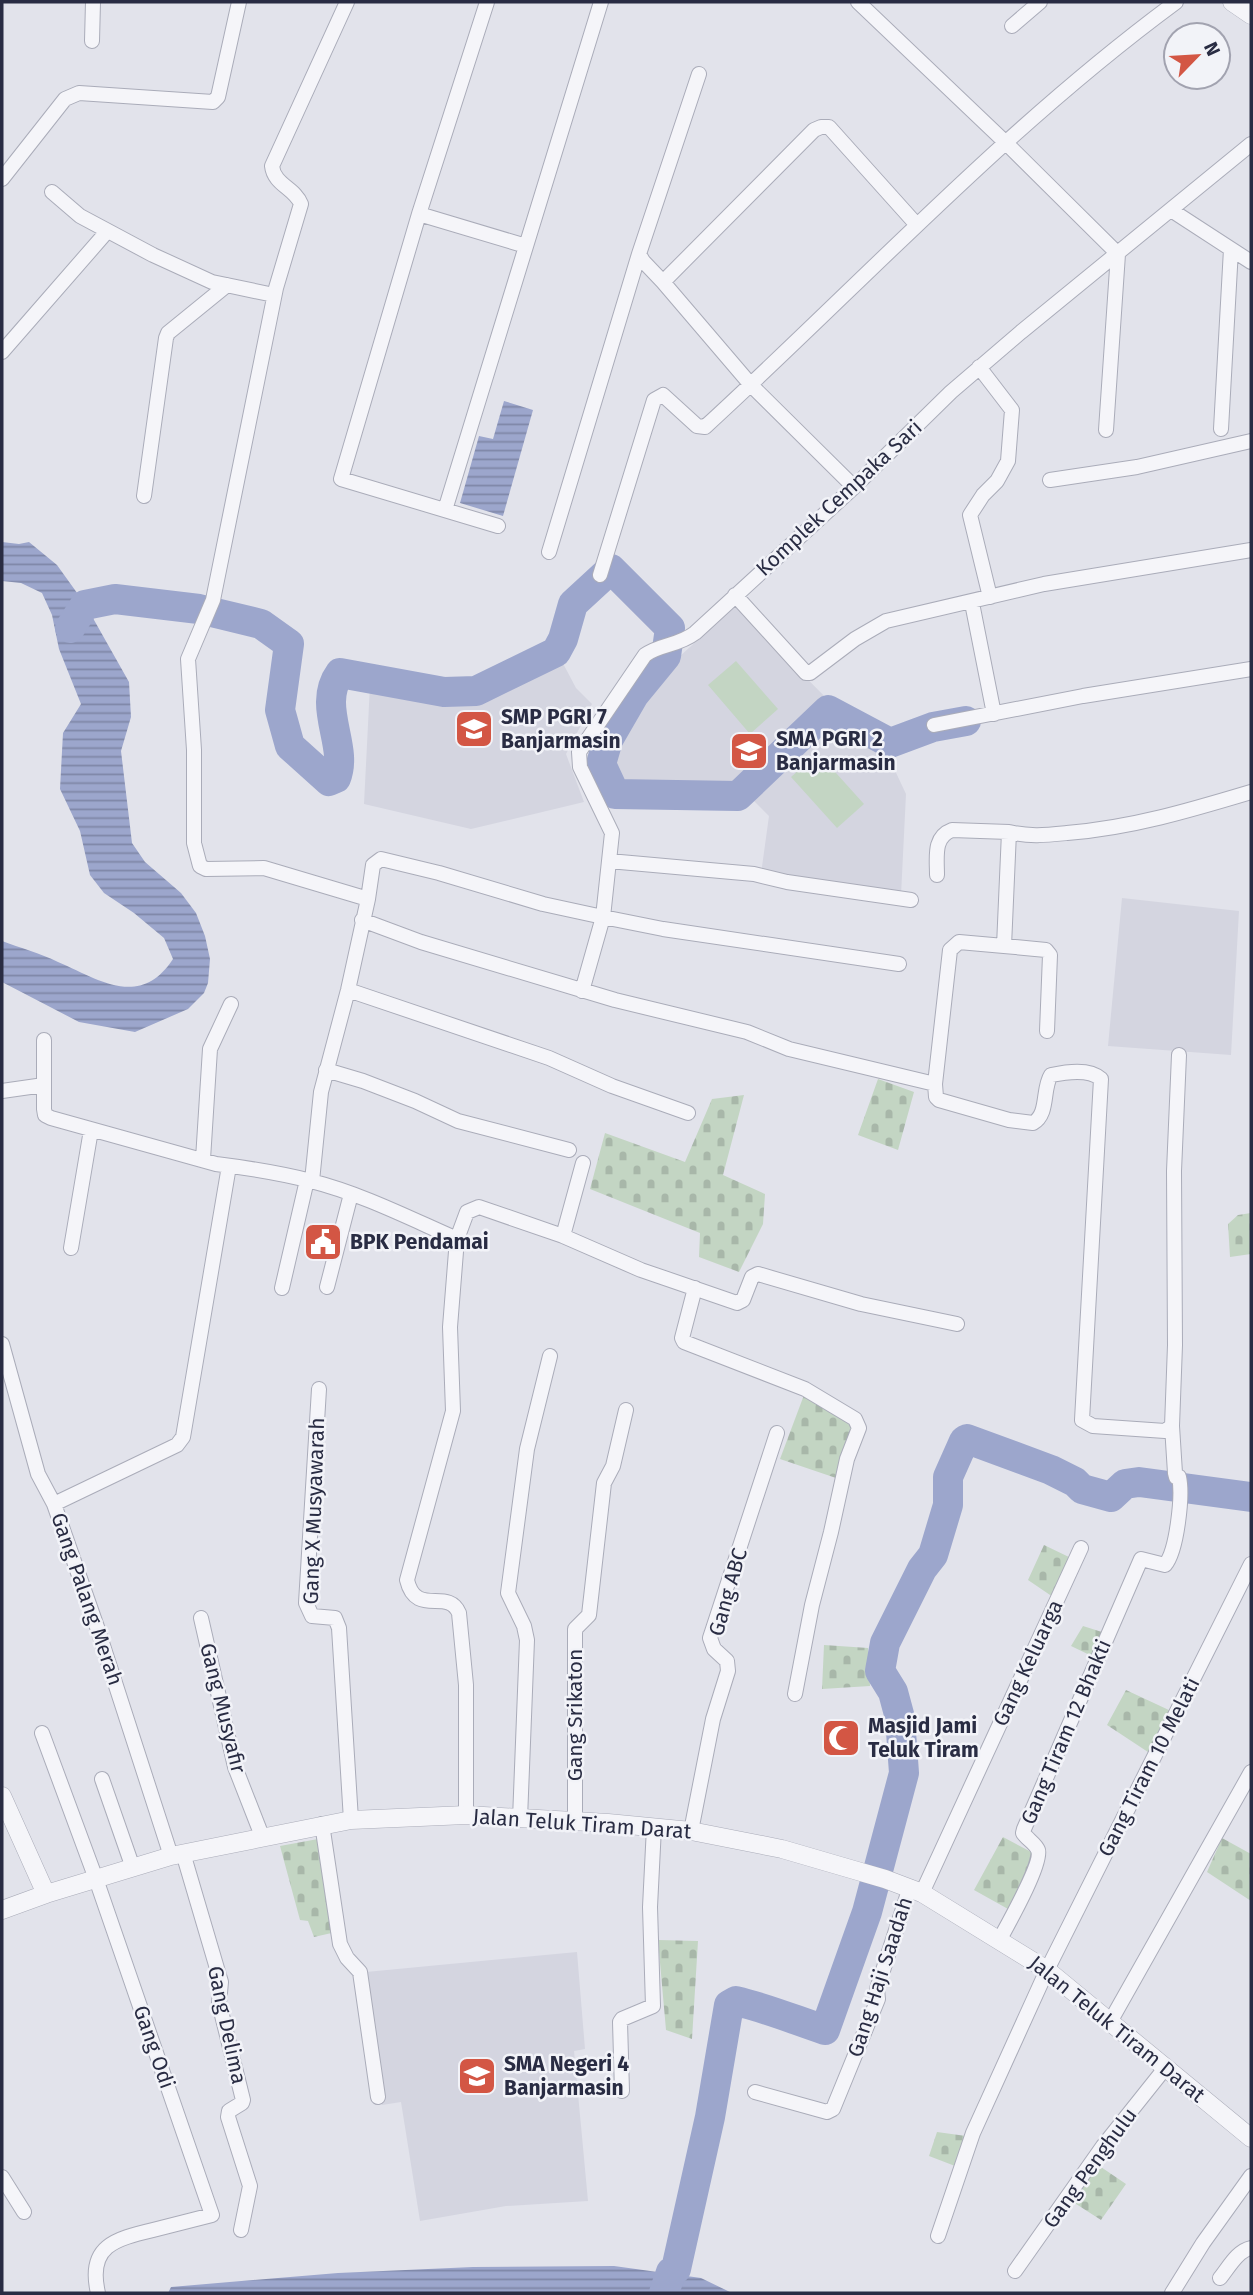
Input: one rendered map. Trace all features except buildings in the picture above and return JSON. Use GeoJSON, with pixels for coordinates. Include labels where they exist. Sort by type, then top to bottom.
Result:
{"type":"FeatureCollection","features":[{"type":"Feature","properties":{"kind":"street"},"geometry":{"type":"LineString","coordinates":[[92,41],[93,2]]}},
{"type":"Feature","properties":{"kind":"street"},"geometry":{"type":"LineString","coordinates":[[2,179],[71,95],[79,93],[213,102],[218,97],[239,2]]}},
{"type":"Feature","properties":{"kind":"street"},"geometry":{"type":"LineString","coordinates":[[347,2],[272,166],[277,180],[298,197],[301,204],[274,295],[213,600],[188,659],[194,750],[194,843],[197,862],[206,869],[264,869],[368,899]]}},
{"type":"Feature","properties":{"kind":"street"},"geometry":{"type":"LineString","coordinates":[[487,2],[419,214],[341,479],[498,526]]}},
{"type":"Feature","properties":{"kind":"street"},"geometry":{"type":"LineString","coordinates":[[445,510],[601,2]]}},
{"type":"Feature","properties":{"kind":"street"},"geometry":{"type":"LineString","coordinates":[[858,2],[1118,254],[1106,430]]}},
{"type":"Feature","properties":{"kind":"street"},"geometry":{"type":"LineString","coordinates":[[1012,26],[1040,2]]}},
{"type":"Feature","properties":{"kind":"street"},"geometry":{"type":"LineString","coordinates":[[600,575],[654,400],[663,395],[697,426],[705,427],[1005,142],[1138,30],[1176,2]]}},
{"type":"Feature","properties":{"kind":"street"},"geometry":{"type":"LineString","coordinates":[[1232,2],[1251,15]]}},
{"type":"Feature","properties":{"kind":"street"},"geometry":{"type":"LineString","coordinates":[[549,552],[639,254],[699,74]]}},
{"type":"Feature","properties":{"kind":"street"},"geometry":{"type":"LineString","coordinates":[[663,282],[814,130],[821,127],[830,127],[916,224]]}},
{"type":"Feature","properties":{"kind":"street","name":"Komplek Cempaka Sari"},"geometry":{"type":"LineString","coordinates":[[582,991],[603,917],[612,833],[580,767],[579,752],[645,655],[650,651],[683,642],[854,486],[979,367],[1251,144]]}},
{"type":"Feature","properties":{"kind":"street"},"geometry":{"type":"LineString","coordinates":[[52,192],[80,216],[153,255],[212,282],[274,295]]}},
{"type":"Feature","properties":{"kind":"street"},"geometry":{"type":"LineString","coordinates":[[1171,211],[1251,262]]}},
{"type":"Feature","properties":{"kind":"street"},"geometry":{"type":"LineString","coordinates":[[419,214],[526,246]]}},
{"type":"Feature","properties":{"kind":"street"},"geometry":{"type":"LineString","coordinates":[[2,352],[104,235]]}},
{"type":"Feature","properties":{"kind":"street"},"geometry":{"type":"LineString","coordinates":[[1221,429],[1231,249]]}},
{"type":"Feature","properties":{"kind":"street"},"geometry":{"type":"LineString","coordinates":[[639,254],[751,385],[854,486]]}},
{"type":"Feature","properties":{"kind":"street"},"geometry":{"type":"LineString","coordinates":[[144,496],[166,338],[226,285]]}},
{"type":"Feature","properties":{"kind":"street"},"geometry":{"type":"LineString","coordinates":[[979,367],[1012,410],[1008,461],[997,481],[983,495],[970,515],[990,597]]}},
{"type":"Feature","properties":{"kind":"street"},"geometry":{"type":"LineString","coordinates":[[1049,480],[1137,467],[1251,441]]}},
{"type":"Feature","properties":{"kind":"street"},"geometry":{"type":"LineString","coordinates":[[735,595],[806,673],[810,673],[855,639],[886,621],[1044,584],[1251,550]]}},
{"type":"Feature","properties":{"kind":"street"},"geometry":{"type":"LineString","coordinates":[[972,603],[994,714]]}},
{"type":"Feature","properties":{"kind":"street"},"geometry":{"type":"LineString","coordinates":[[934,725],[1083,696],[1251,669]]}},
{"type":"Feature","properties":{"kind":"street"},"geometry":{"type":"LineString","coordinates":[[937,875],[938,842],[946,832],[952,830],[1009,832],[1026,836],[1092,831],[1161,818],[1251,792]]}},
{"type":"Feature","properties":{"kind":"street"},"geometry":{"type":"LineString","coordinates":[[1004,947],[1009,832]]}},
{"type":"Feature","properties":{"kind":"street"},"geometry":{"type":"LineString","coordinates":[[282,1288],[310,1181],[321,1092],[348,990],[373,866],[381,859],[543,904],[603,917],[663,929],[899,964]]}},
{"type":"Feature","properties":{"kind":"street"},"geometry":{"type":"LineString","coordinates":[[609,861],[754,874],[787,882],[911,901]]}},
{"type":"Feature","properties":{"kind":"street"},"geometry":{"type":"LineString","coordinates":[[362,920],[421,942],[582,991],[747,1032],[789,1049],[935,1084]]}},
{"type":"Feature","properties":{"kind":"street"},"geometry":{"type":"LineString","coordinates":[[1047,1031],[1051,955],[1046,950],[959,942],[950,950],[935,1084],[936,1097],[939,1100],[1009,1120],[1034,1123],[1041,1116],[1051,1075],[1080,1072],[1097,1075],[1101,1079],[1082,1420],[1093,1426],[1165,1430],[1172,1426],[1175,1345],[1174,1171],[1179,1055]]}},
{"type":"Feature","properties":{"kind":"street"},"geometry":{"type":"LineString","coordinates":[[348,990],[549,1059],[612,1086],[688,1113]]}},
{"type":"Feature","properties":{"kind":"street"},"geometry":{"type":"LineString","coordinates":[[203,1159],[211,1049],[231,1004]]}},
{"type":"Feature","properties":{"kind":"street"},"geometry":{"type":"LineString","coordinates":[[44,1040],[45,1115],[90,1130],[229,1166],[310,1181],[351,1194],[457,1239]]}},
{"type":"Feature","properties":{"kind":"street"},"geometry":{"type":"LineString","coordinates":[[326,1070],[376,1086],[458,1121],[569,1150]]}},
{"type":"Feature","properties":{"kind":"street"},"geometry":{"type":"LineString","coordinates":[[2,1091],[44,1085]]}},
{"type":"Feature","properties":{"kind":"street"},"geometry":{"type":"LineString","coordinates":[[71,1248],[90,1130]]}},
{"type":"Feature","properties":{"kind":"street"},"geometry":{"type":"LineString","coordinates":[[562,1236],[583,1163]]}},
{"type":"Feature","properties":{"kind":"street","name":"Gang Palang Merah"},"geometry":{"type":"LineString","coordinates":[[177,1855],[54,1504],[177,1445],[183,1437],[229,1166]]}},
{"type":"Feature","properties":{"kind":"street"},"geometry":{"type":"LineString","coordinates":[[327,1287],[351,1194]]}},
{"type":"Feature","properties":{"kind":"street"},"geometry":{"type":"LineString","coordinates":[[466,1815],[466,1685],[458,1613],[456,1607],[448,1602],[418,1600],[407,1580],[453,1410],[450,1327],[457,1239],[467,1212],[479,1207],[562,1236],[642,1270],[737,1303],[743,1300],[751,1277],[758,1274],[862,1304],[957,1324]]}},
{"type":"Feature","properties":{"kind":"street"},"geometry":{"type":"LineString","coordinates":[[695,1288],[682,1338],[684,1342],[804,1389],[858,1423],[859,1428],[847,1459],[812,1605],[795,1694]]}},
{"type":"Feature","properties":{"kind":"street"},"geometry":{"type":"LineString","coordinates":[[2,1344],[38,1474],[54,1504]]}},
{"type":"Feature","properties":{"kind":"street"},"geometry":{"type":"LineString","coordinates":[[520,1819],[527,1640],[524,1626],[508,1593],[527,1449],[550,1356]]}},
{"type":"Feature","properties":{"kind":"street","name":"Gang X Musyawarah"},"geometry":{"type":"LineString","coordinates":[[318,1389],[306,1603],[312,1616],[335,1618],[339,1628],[351,1820]]}},
{"type":"Feature","properties":{"kind":"street","name":"Gang Srikaton"},"geometry":{"type":"LineString","coordinates":[[575,1822],[575,1629],[589,1615],[604,1483],[613,1466],[626,1410]]}},
{"type":"Feature","properties":{"kind":"street","name":"Gang Tiram 12 Bhakti"},"geometry":{"type":"LineString","coordinates":[[1000,1939],[1029,1884],[1039,1856],[1038,1850],[1023,1833],[1024,1829],[1141,1559],[1165,1565],[1167,1563],[1175,1536],[1180,1487],[1175,1473],[1172,1426]]}},
{"type":"Feature","properties":{"kind":"street","name":"Gang ABC"},"geometry":{"type":"LineString","coordinates":[[691,1831],[713,1719],[727,1671],[727,1661],[714,1649],[710,1638],[777,1433]]}},
{"type":"Feature","properties":{"kind":"street","name":"Gang Keluarga"},"geometry":{"type":"LineString","coordinates":[[916,1890],[1081,1548]]}},
{"type":"Feature","properties":{"kind":"street","name":"Gang Tiram 10 Melati"},"geometry":{"type":"LineString","coordinates":[[938,2235],[974,2133],[1048,1970],[1251,1564]]}},
{"type":"Feature","properties":{"kind":"street","name":"Gang Musyafir"},"geometry":{"type":"LineString","coordinates":[[201,1618],[235,1767],[262,1836]]}},
{"type":"Feature","properties":{"kind":"street","name":"Gang Odi"},"geometry":{"type":"LineString","coordinates":[[42,1733],[96,1879],[212,2215],[116,2240],[97,2261],[95,2278],[98,2293]]}},
{"type":"Feature","properties":{"kind":"street"},"geometry":{"type":"LineString","coordinates":[[1110,2022],[1251,1772]]}},
{"type":"Feature","properties":{"kind":"street"},"geometry":{"type":"LineString","coordinates":[[102,1779],[134,1868]]}},
{"type":"Feature","properties":{"kind":"street"},"geometry":{"type":"LineString","coordinates":[[2,1796],[46,1895]]}},
{"type":"Feature","properties":{"kind":"street","name":"Jalan Teluk Tiram Darat"},"geometry":{"type":"LineString","coordinates":[[2,1910],[177,1855],[351,1820],[466,1815],[654,1826],[691,1831],[782,1849],[916,1890],[1048,1970],[1251,2138]]}},
{"type":"Feature","properties":{"kind":"street"},"geometry":{"type":"LineString","coordinates":[[322,1824],[340,1944],[360,1972],[378,2096]]}},
{"type":"Feature","properties":{"kind":"street"},"geometry":{"type":"LineString","coordinates":[[622,2091],[620,2022],[653,2006],[650,1907],[654,1826]]}},
{"type":"Feature","properties":{"kind":"street","name":"Gang Delima"},"geometry":{"type":"LineString","coordinates":[[177,1855],[221,1982],[219,2003],[243,2100],[228,2114],[250,2186],[242,2230]]}},
{"type":"Feature","properties":{"kind":"street","name":"Gang Haji Saadah"},"geometry":{"type":"LineString","coordinates":[[755,2092],[827,2112],[834,2109],[878,1999],[877,1989],[916,1890]]}},
{"type":"Feature","properties":{"kind":"street","name":"Gang Penghulu"},"geometry":{"type":"LineString","coordinates":[[1015,2271],[1103,2146],[1166,2067]]}},
{"type":"Feature","properties":{"kind":"street"},"geometry":{"type":"LineString","coordinates":[[1172,2293],[1203,2243],[1251,2176]]}},
{"type":"Feature","properties":{"kind":"street"},"geometry":{"type":"LineString","coordinates":[[2,2177],[24,2212]]}},
{"type":"Feature","properties":{"kind":"street"},"geometry":{"type":"LineString","coordinates":[[1220,2278],[1239,2254],[1251,2248]]}},
{"type":"Feature","properties":{"kind":"shaded area","name":"SMA PGRI 2 Banjarmasin"},"geometry":{"type":"Polygon","coordinates":[[[735,606],[849,721],[883,745],[906,794],[901,895],[761,874],[769,816],[748,795],[624,785],[608,757],[645,688],[735,606]]]}},
{"type":"Feature","properties":{"kind":"shaded area","name":"SMP PGRI 7 Banjarmasin"},"geometry":{"type":"Polygon","coordinates":[[[557,652],[576,688],[592,704],[566,754],[584,802],[471,829],[364,804],[370,685],[476,696],[557,652]]]}},
{"type":"Feature","properties":{"kind":"shaded area"},"geometry":{"type":"Polygon","coordinates":[[[1122,898],[1239,911],[1231,1055],[1108,1046],[1122,898]]]}},
{"type":"Feature","properties":{"kind":"shaded area","name":"SMA Negeri 4 Banjarmasin"},"geometry":{"type":"Polygon","coordinates":[[[577,1952],[585,2049],[574,2051],[588,2201],[506,2206],[420,2221],[401,2102],[382,2105],[366,1972],[577,1952]]]}},
{"type":"Feature","properties":{"kind":"green space"},"geometry":{"type":"Polygon","coordinates":[[[736,661],[778,709],[750,734],[708,685],[736,661]]]}},
{"type":"Feature","properties":{"kind":"green space"},"geometry":{"type":"Polygon","coordinates":[[[818,753],[864,804],[837,828],[791,777],[818,753]]]}},
{"type":"Feature","properties":{"kind":"green space"},"geometry":{"type":"Polygon","coordinates":[[[878,1079],[914,1092],[898,1150],[858,1135],[878,1079]]]}},
{"type":"Feature","properties":{"kind":"green space"},"geometry":{"type":"Polygon","coordinates":[[[744,1095],[723,1175],[765,1194],[763,1224],[739,1272],[699,1257],[700,1233],[590,1189],[605,1133],[685,1162],[712,1099],[744,1095]]]}},
{"type":"Feature","properties":{"kind":"green space"},"geometry":{"type":"Polygon","coordinates":[[[1251,1213],[1251,1254],[1230,1257],[1228,1224],[1238,1215],[1251,1213]]]}},
{"type":"Feature","properties":{"kind":"green space"},"geometry":{"type":"Polygon","coordinates":[[[804,1395],[855,1423],[836,1478],[780,1459],[804,1395]]]}},
{"type":"Feature","properties":{"kind":"green space"},"geometry":{"type":"Polygon","coordinates":[[[1044,1545],[1071,1558],[1053,1597],[1028,1580],[1044,1545]]]}},
{"type":"Feature","properties":{"kind":"green space"},"geometry":{"type":"Polygon","coordinates":[[[1083,1626],[1105,1633],[1096,1658],[1071,1646],[1083,1626]]]}},
{"type":"Feature","properties":{"kind":"green space"},"geometry":{"type":"Polygon","coordinates":[[[824,1645],[868,1648],[870,1686],[822,1689],[824,1645]]]}},
{"type":"Feature","properties":{"kind":"green space"},"geometry":{"type":"Polygon","coordinates":[[[1126,1690],[1171,1711],[1151,1754],[1107,1725],[1126,1690]]]}},
{"type":"Feature","properties":{"kind":"green space"},"geometry":{"type":"Polygon","coordinates":[[[1003,1837],[1037,1855],[1008,1909],[974,1890],[1003,1837]]]}},
{"type":"Feature","properties":{"kind":"green space"},"geometry":{"type":"Polygon","coordinates":[[[1222,1838],[1251,1854],[1251,1901],[1207,1872],[1222,1838]]]}},
{"type":"Feature","properties":{"kind":"green space"},"geometry":{"type":"Polygon","coordinates":[[[318,1839],[336,1932],[314,1937],[308,1921],[300,1920],[280,1846],[318,1839]]]}},
{"type":"Feature","properties":{"kind":"green space"},"geometry":{"type":"Polygon","coordinates":[[[658,1940],[698,1941],[692,2039],[666,2030],[658,1940]]]}},
{"type":"Feature","properties":{"kind":"green space"},"geometry":{"type":"Polygon","coordinates":[[[937,2132],[966,2136],[955,2166],[929,2156],[937,2132]]]}},
{"type":"Feature","properties":{"kind":"green space"},"geometry":{"type":"Polygon","coordinates":[[[1098,2165],[1126,2184],[1101,2220],[1073,2202],[1098,2165]]]}},
{"type":"Feature","properties":{"kind":"water"},"geometry":{"type":"Polygon","coordinates":[[[504,401],[533,410],[503,516],[460,503],[479,436],[493,439],[504,401]]]}},
{"type":"Feature","properties":{"kind":"water"},"geometry":{"type":"Polygon","coordinates":[[[2,542],[29,542],[57,565],[85,604],[129,682],[131,717],[121,751],[132,843],[145,862],[181,893],[196,913],[205,936],[210,959],[208,983],[204,993],[188,1009],[135,1032],[79,1022],[2,982],[2,941],[119,986],[133,987],[147,983],[160,974],[173,959],[164,938],[104,893],[90,875],[80,831],[60,789],[63,733],[81,704],[59,649],[52,615],[42,593],[21,583],[2,581],[2,542]]]}},
{"type":"Feature","properties":{"kind":"water"},"geometry":{"type":"Polygon","coordinates":[[[614,2266],[701,2278],[732,2293],[168,2293],[171,2287],[338,2273],[473,2267],[614,2266]]]}},
{"type":"Feature","properties":{"kind":"waterway"},"geometry":{"type":"LineString","coordinates":[[70,628],[85,605],[115,599],[199,609],[261,624],[289,644],[280,710],[290,746],[329,781],[336,778],[339,766],[331,699],[333,686],[340,673],[444,692],[476,691],[556,652],[563,639],[573,604],[611,569],[670,628],[666,656],[634,695],[608,740],[601,764],[615,794],[738,796],[828,710],[890,743],[933,727],[966,721]]}},
{"type":"Feature","properties":{"kind":"waterway"},"geometry":{"type":"LineString","coordinates":[[664,2293],[671,2272],[676,2269],[710,2117],[729,2005],[736,2001],[825,2030],[867,1912],[904,1773],[900,1718],[893,1692],[880,1671],[885,1643],[922,1569],[933,1555],[948,1505],[948,1477],[964,1441],[967,1439],[1051,1470],[1075,1482],[1082,1489],[1111,1497],[1125,1484],[1139,1482],[1251,1497]]}},
{"type":"Feature","properties":{"kind":"place","name":"SMP PGRI 7 Banjarmasin"},"geometry":{"type":"Point","coordinates":[474,729]}},
{"type":"Feature","properties":{"kind":"place","name":"SMA PGRI 2 Banjarmasin"},"geometry":{"type":"Point","coordinates":[749,751]}},
{"type":"Feature","properties":{"kind":"place","name":"BPK Pendamai"},"geometry":{"type":"Point","coordinates":[323,1242]}},
{"type":"Feature","properties":{"kind":"place","name":"Masjid Jami Teluk Tiram"},"geometry":{"type":"Point","coordinates":[841,1738]}},
{"type":"Feature","properties":{"kind":"place","name":"SMA Negeri 4 Banjarmasin"},"geometry":{"type":"Point","coordinates":[477,2076]}}]}
